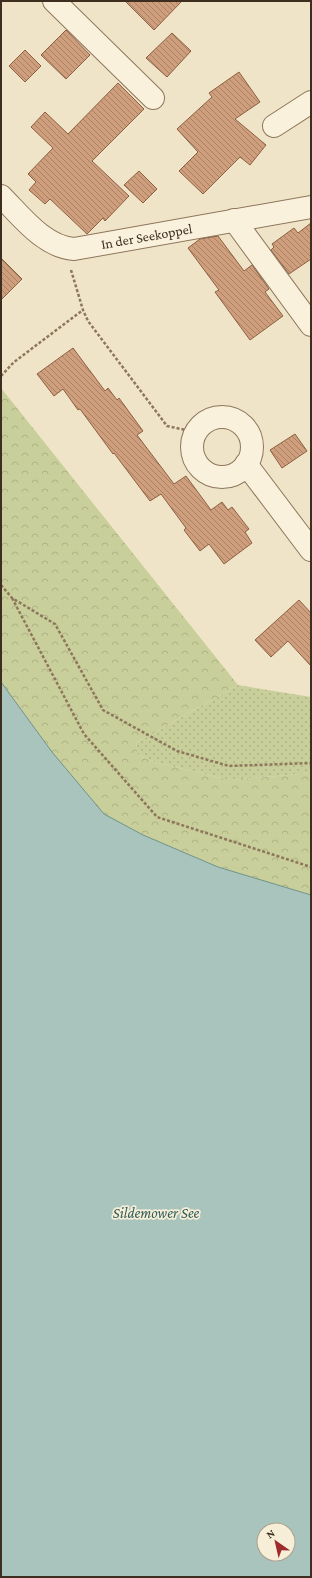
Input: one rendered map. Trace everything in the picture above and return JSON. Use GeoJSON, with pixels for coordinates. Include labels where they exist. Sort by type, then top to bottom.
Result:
{"type":"FeatureCollection","features":[{"type":"Feature","properties":{"kind":"street"},"geometry":{"type":"LineString","coordinates":[[54,1],[152,98]]}},
{"type":"Feature","properties":{"kind":"street"},"geometry":{"type":"LineString","coordinates":[[274,126],[311,102]]}},
{"type":"Feature","properties":{"kind":"street","name":"In der Seekoppel"},"geometry":{"type":"LineString","coordinates":[[1,196],[45,240],[64,248],[74,249],[311,207]]}},
{"type":"Feature","properties":{"kind":"street"},"geometry":{"type":"LineString","coordinates":[[234,220],[311,326]]}},
{"type":"Feature","properties":{"kind":"street"},"geometry":{"type":"LineString","coordinates":[[224,417],[235,420],[244,427],[251,438],[251,452],[246,464],[237,473],[224,477],[212,476],[200,469],[193,458],[192,445],[195,432],[202,424],[212,418],[224,417]]}},
{"type":"Feature","properties":{"kind":"street"},"geometry":{"type":"LineString","coordinates":[[246,464],[311,550]]}},
{"type":"Feature","properties":{"kind":"path"},"geometry":{"type":"LineString","coordinates":[[64,248],[88,322],[167,426],[195,432]]}},
{"type":"Feature","properties":{"kind":"path"},"geometry":{"type":"LineString","coordinates":[[1,376],[14,362],[83,310]]}},
{"type":"Feature","properties":{"kind":"path"},"geometry":{"type":"LineString","coordinates":[[1,585],[12,598],[84,734],[157,817],[311,867]]}},
{"type":"Feature","properties":{"kind":"path"},"geometry":{"type":"LineString","coordinates":[[12,598],[55,624],[103,710],[170,748],[229,766],[311,763]]}},
{"type":"Feature","properties":{"kind":"green space"},"geometry":{"type":"Polygon","coordinates":[[[1,388],[238,685],[136,743],[138,755],[154,762],[230,780],[311,773],[311,895],[218,867],[143,835],[103,814],[52,752],[1,682],[1,388]]]}},
{"type":"Feature","properties":{"kind":"green space"},"geometry":{"type":"Polygon","coordinates":[[[238,685],[311,697],[311,773],[230,780],[154,762],[138,755],[136,743],[238,685]]]}},
{"type":"Feature","properties":{"kind":"water","name":"Sildemower See"},"geometry":{"type":"Polygon","coordinates":[[[1,682],[52,752],[104,814],[143,835],[218,867],[311,895],[311,1577],[1,1577],[1,682]]]}},
{"type":"Feature","properties":{"kind":"building"},"geometry":{"type":"Polygon","coordinates":[[[125,1],[182,1],[154,30],[125,1]]]}},
{"type":"Feature","properties":{"kind":"building"},"geometry":{"type":"Polygon","coordinates":[[[66,30],[90,55],[66,79],[41,55],[66,30]]]}},
{"type":"Feature","properties":{"kind":"building"},"geometry":{"type":"Polygon","coordinates":[[[172,33],[191,51],[167,77],[146,58],[172,33]]]}},
{"type":"Feature","properties":{"kind":"building"},"geometry":{"type":"Polygon","coordinates":[[[25,50],[41,66],[25,82],[9,66],[25,50]]]}},
{"type":"Feature","properties":{"kind":"building"},"geometry":{"type":"Polygon","coordinates":[[[239,72],[260,102],[235,119],[266,145],[250,165],[240,157],[203,194],[179,171],[198,152],[177,129],[212,97],[209,93],[239,72]]]}},
{"type":"Feature","properties":{"kind":"building"},"geometry":{"type":"Polygon","coordinates":[[[118,83],[144,109],[92,161],[129,196],[105,221],[103,218],[87,234],[50,199],[45,204],[29,190],[36,182],[28,174],[53,148],[31,127],[45,112],[68,134],[118,83]]]}},
{"type":"Feature","properties":{"kind":"building"},"geometry":{"type":"Polygon","coordinates":[[[139,171],[157,189],[143,203],[124,185],[139,171]]]}},
{"type":"Feature","properties":{"kind":"building"},"geometry":{"type":"Polygon","coordinates":[[[311,223],[311,259],[289,274],[271,250],[274,247],[272,244],[294,228],[298,233],[311,223]]]}},
{"type":"Feature","properties":{"kind":"building"},"geometry":{"type":"Polygon","coordinates":[[[218,236],[244,271],[252,265],[269,289],[265,292],[283,316],[250,340],[215,292],[219,290],[188,248],[200,239],[218,236]]]}},
{"type":"Feature","properties":{"kind":"building"},"geometry":{"type":"Polygon","coordinates":[[[1,258],[22,279],[1,300],[1,258]]]}},
{"type":"Feature","properties":{"kind":"building"},"geometry":{"type":"Polygon","coordinates":[[[73,348],[105,391],[108,388],[117,400],[119,398],[143,431],[137,435],[174,484],[186,476],[211,510],[222,502],[228,510],[232,507],[249,529],[245,532],[252,543],[224,564],[209,544],[200,551],[184,530],[186,528],[161,494],[150,501],[63,389],[54,396],[37,374],[73,348]]]}},
{"type":"Feature","properties":{"kind":"building"},"geometry":{"type":"Polygon","coordinates":[[[295,434],[307,451],[282,468],[270,450],[295,434]]]}},
{"type":"Feature","properties":{"kind":"building"},"geometry":{"type":"Polygon","coordinates":[[[299,600],[311,613],[311,666],[288,641],[271,657],[255,640],[299,600]]]}}]}
